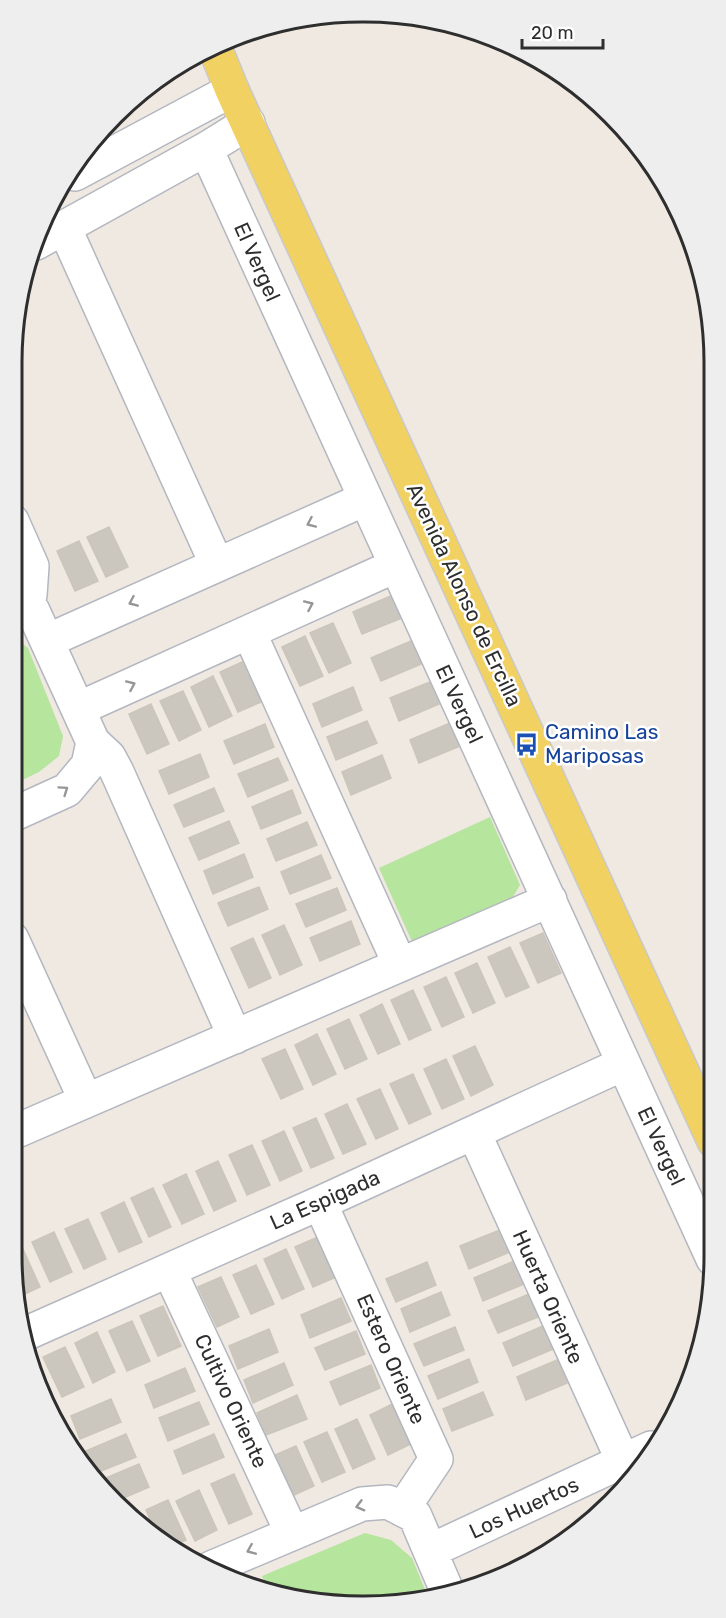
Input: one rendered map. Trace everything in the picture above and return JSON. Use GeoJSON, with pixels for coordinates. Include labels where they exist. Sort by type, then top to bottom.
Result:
{"type":"FeatureCollection","features":[{"type":"Feature","properties":{"kind":"main road","name":"Avenida Alonso de Ercilla"},"geometry":{"type":"LineString","coordinates":[[217,56],[704,1119]]}},
{"type":"Feature","properties":{"kind":"street"},"geometry":{"type":"LineString","coordinates":[[83,170],[232,90]]}},
{"type":"Feature","properties":{"kind":"street"},"geometry":{"type":"LineString","coordinates":[[47,237],[248,123]]}},
{"type":"Feature","properties":{"kind":"street","name":"El Vergel"},"geometry":{"type":"LineString","coordinates":[[206,148],[364,499],[704,1240]]}},
{"type":"Feature","properties":{"kind":"street"},"geometry":{"type":"LineString","coordinates":[[64,227],[217,565]]}},
{"type":"Feature","properties":{"kind":"street"},"geometry":{"type":"LineString","coordinates":[[47,641],[364,499]]}},
{"type":"Feature","properties":{"kind":"street"},"geometry":{"type":"LineString","coordinates":[[22,544],[32,566],[30,595],[22,597]]}},
{"type":"Feature","properties":{"kind":"street"},"geometry":{"type":"LineString","coordinates":[[78,709],[395,566]]}},
{"type":"Feature","properties":{"kind":"street"},"geometry":{"type":"LineString","coordinates":[[22,600],[33,610],[93,742],[109,757],[117,771],[235,1037]]}},
{"type":"Feature","properties":{"kind":"street"},"geometry":{"type":"LineString","coordinates":[[249,632],[400,965]]}},
{"type":"Feature","properties":{"kind":"street"},"geometry":{"type":"LineString","coordinates":[[22,810],[67,790],[88,765],[93,742]]}},
{"type":"Feature","properties":{"kind":"street"},"geometry":{"type":"LineString","coordinates":[[22,1129],[550,900]]}},
{"type":"Feature","properties":{"kind":"street"},"geometry":{"type":"LineString","coordinates":[[22,961],[86,1101]]}},
{"type":"Feature","properties":{"kind":"street","name":"La Espigada"},"geometry":{"type":"LineString","coordinates":[[31,1331],[320,1203],[623,1064]]}},
{"type":"Feature","properties":{"kind":"street","name":"Huerta Oriente"},"geometry":{"type":"LineString","coordinates":[[474,1132],[637,1455]]}},
{"type":"Feature","properties":{"kind":"street","name":"Estero Oriente"},"geometry":{"type":"LineString","coordinates":[[320,1203],[436,1459],[403,1510]]}},
{"type":"Feature","properties":{"kind":"street","name":"Cultivo Oriente"},"geometry":{"type":"LineString","coordinates":[[169,1270],[292,1533]]}},
{"type":"Feature","properties":{"kind":"street","name":"Los Huertos"},"geometry":{"type":"LineString","coordinates":[[430,1551],[637,1455]]}},
{"type":"Feature","properties":{"kind":"street"},"geometry":{"type":"LineString","coordinates":[[220,1564],[362,1504],[388,1502],[414,1516],[445,1585]]}},
{"type":"Feature","properties":{"kind":"green space"},"geometry":{"type":"Polygon","coordinates":[[[22,643],[28,648],[63,736],[59,756],[39,772],[22,780],[22,643]]]}},
{"type":"Feature","properties":{"kind":"green space"},"geometry":{"type":"Polygon","coordinates":[[[490,817],[520,885],[511,900],[413,944],[379,868],[490,817]]]}},
{"type":"Feature","properties":{"kind":"green space"},"geometry":{"type":"Polygon","coordinates":[[[365,1533],[391,1540],[412,1558],[425,1590],[385,1595],[341,1595],[275,1584],[264,1580],[262,1576],[365,1533]]]}},
{"type":"Feature","properties":{"kind":"building"},"geometry":{"type":"Polygon","coordinates":[[[109,527],[128,567],[106,577],[87,537],[109,527]]]}},
{"type":"Feature","properties":{"kind":"building"},"geometry":{"type":"Polygon","coordinates":[[[79,541],[98,581],[75,591],[57,551],[79,541]]]}},
{"type":"Feature","properties":{"kind":"building"},"geometry":{"type":"Polygon","coordinates":[[[393,595],[402,618],[362,634],[353,612],[393,595]]]}},
{"type":"Feature","properties":{"kind":"building"},"geometry":{"type":"Polygon","coordinates":[[[333,623],[351,663],[329,673],[310,633],[333,623]]]}},
{"type":"Feature","properties":{"kind":"building"},"geometry":{"type":"Polygon","coordinates":[[[305,636],[323,676],[300,686],[282,647],[305,636]]]}},
{"type":"Feature","properties":{"kind":"building"},"geometry":{"type":"Polygon","coordinates":[[[411,641],[421,664],[381,681],[371,658],[411,641]]]}},
{"type":"Feature","properties":{"kind":"building"},"geometry":{"type":"Polygon","coordinates":[[[242,662],[261,702],[238,712],[220,672],[242,662]]]}},
{"type":"Feature","properties":{"kind":"building"},"geometry":{"type":"Polygon","coordinates":[[[213,676],[232,716],[209,727],[191,687],[213,676]]]}},
{"type":"Feature","properties":{"kind":"building"},"geometry":{"type":"Polygon","coordinates":[[[430,682],[439,704],[399,721],[390,698],[430,682]]]}},
{"type":"Feature","properties":{"kind":"building"},"geometry":{"type":"Polygon","coordinates":[[[353,687],[362,710],[322,727],[313,704],[353,687]]]}},
{"type":"Feature","properties":{"kind":"building"},"geometry":{"type":"Polygon","coordinates":[[[183,691],[201,730],[179,741],[160,701],[183,691]]]}},
{"type":"Feature","properties":{"kind":"building"},"geometry":{"type":"Polygon","coordinates":[[[151,704],[169,744],[147,754],[129,714],[151,704]]]}},
{"type":"Feature","properties":{"kind":"building"},"geometry":{"type":"Polygon","coordinates":[[[367,721],[377,743],[336,760],[327,737],[367,721]]]}},
{"type":"Feature","properties":{"kind":"building"},"geometry":{"type":"Polygon","coordinates":[[[450,723],[460,746],[419,763],[410,740],[450,723]]]}},
{"type":"Feature","properties":{"kind":"building"},"geometry":{"type":"Polygon","coordinates":[[[265,724],[274,747],[234,764],[224,741],[265,724]]]}},
{"type":"Feature","properties":{"kind":"building"},"geometry":{"type":"Polygon","coordinates":[[[200,754],[209,777],[169,794],[159,771],[200,754]]]}},
{"type":"Feature","properties":{"kind":"building"},"geometry":{"type":"Polygon","coordinates":[[[382,755],[391,778],[351,795],[342,772],[382,755]]]}},
{"type":"Feature","properties":{"kind":"building"},"geometry":{"type":"Polygon","coordinates":[[[278,758],[288,780],[248,797],[238,774],[278,758]]]}},
{"type":"Feature","properties":{"kind":"building"},"geometry":{"type":"Polygon","coordinates":[[[214,788],[224,811],[184,827],[174,805],[214,788]]]}},
{"type":"Feature","properties":{"kind":"building"},"geometry":{"type":"Polygon","coordinates":[[[292,790],[301,813],[261,829],[252,807],[292,790]]]}},
{"type":"Feature","properties":{"kind":"building"},"geometry":{"type":"Polygon","coordinates":[[[229,821],[239,843],[199,860],[189,838],[229,821]]]}},
{"type":"Feature","properties":{"kind":"building"},"geometry":{"type":"Polygon","coordinates":[[[307,822],[317,845],[276,861],[267,839],[307,822]]]}},
{"type":"Feature","properties":{"kind":"building"},"geometry":{"type":"Polygon","coordinates":[[[244,854],[253,877],[213,894],[204,871],[244,854]]]}},
{"type":"Feature","properties":{"kind":"building"},"geometry":{"type":"Polygon","coordinates":[[[321,855],[331,878],[290,894],[281,872],[321,855]]]}},
{"type":"Feature","properties":{"kind":"building"},"geometry":{"type":"Polygon","coordinates":[[[259,887],[268,909],[228,926],[218,903],[259,887]]]}},
{"type":"Feature","properties":{"kind":"building"},"geometry":{"type":"Polygon","coordinates":[[[337,888],[346,910],[306,927],[296,904],[337,888]]]}},
{"type":"Feature","properties":{"kind":"building"},"geometry":{"type":"Polygon","coordinates":[[[351,921],[360,944],[320,961],[310,938],[351,921]]]}},
{"type":"Feature","properties":{"kind":"building"},"geometry":{"type":"Polygon","coordinates":[[[284,925],[302,965],[280,975],[262,935],[284,925]]]}},
{"type":"Feature","properties":{"kind":"building"},"geometry":{"type":"Polygon","coordinates":[[[543,933],[561,973],[538,983],[520,943],[543,933]]]}},
{"type":"Feature","properties":{"kind":"building"},"geometry":{"type":"Polygon","coordinates":[[[253,938],[271,978],[249,988],[231,948],[253,938]]]}},
{"type":"Feature","properties":{"kind":"building"},"geometry":{"type":"Polygon","coordinates":[[[510,947],[529,987],[506,997],[488,957],[510,947]]]}},
{"type":"Feature","properties":{"kind":"building"},"geometry":{"type":"Polygon","coordinates":[[[477,963],[495,1003],[473,1013],[455,973],[477,963]]]}},
{"type":"Feature","properties":{"kind":"building"},"geometry":{"type":"Polygon","coordinates":[[[446,977],[464,1017],[442,1027],[424,987],[446,977]]]}},
{"type":"Feature","properties":{"kind":"building"},"geometry":{"type":"Polygon","coordinates":[[[413,990],[431,1030],[409,1040],[391,1000],[413,990]]]}},
{"type":"Feature","properties":{"kind":"building"},"geometry":{"type":"Polygon","coordinates":[[[382,1004],[400,1044],[378,1054],[360,1015],[382,1004]]]}},
{"type":"Feature","properties":{"kind":"building"},"geometry":{"type":"Polygon","coordinates":[[[349,1019],[367,1059],[345,1069],[327,1029],[349,1019]]]}},
{"type":"Feature","properties":{"kind":"building"},"geometry":{"type":"Polygon","coordinates":[[[317,1034],[336,1074],[313,1085],[295,1045],[317,1034]]]}},
{"type":"Feature","properties":{"kind":"building"},"geometry":{"type":"Polygon","coordinates":[[[475,1046],[493,1085],[471,1096],[453,1056],[475,1046]]]}},
{"type":"Feature","properties":{"kind":"building"},"geometry":{"type":"Polygon","coordinates":[[[285,1049],[303,1089],[281,1099],[262,1059],[285,1049]]]}},
{"type":"Feature","properties":{"kind":"building"},"geometry":{"type":"Polygon","coordinates":[[[446,1059],[464,1099],[442,1109],[424,1069],[446,1059]]]}},
{"type":"Feature","properties":{"kind":"building"},"geometry":{"type":"Polygon","coordinates":[[[413,1074],[431,1114],[409,1124],[390,1084],[413,1074]]]}},
{"type":"Feature","properties":{"kind":"building"},"geometry":{"type":"Polygon","coordinates":[[[380,1089],[398,1129],[376,1139],[357,1099],[380,1089]]]}},
{"type":"Feature","properties":{"kind":"building"},"geometry":{"type":"Polygon","coordinates":[[[347,1104],[366,1144],[343,1154],[325,1114],[347,1104]]]}},
{"type":"Feature","properties":{"kind":"building"},"geometry":{"type":"Polygon","coordinates":[[[316,1118],[334,1158],[311,1168],[293,1128],[316,1118]]]}},
{"type":"Feature","properties":{"kind":"building"},"geometry":{"type":"Polygon","coordinates":[[[284,1131],[302,1171],[280,1181],[262,1141],[284,1131]]]}},
{"type":"Feature","properties":{"kind":"building"},"geometry":{"type":"Polygon","coordinates":[[[252,1145],[270,1185],[247,1195],[229,1155],[252,1145]]]}},
{"type":"Feature","properties":{"kind":"building"},"geometry":{"type":"Polygon","coordinates":[[[218,1161],[236,1201],[214,1211],[196,1171],[218,1161]]]}},
{"type":"Feature","properties":{"kind":"building"},"geometry":{"type":"Polygon","coordinates":[[[186,1174],[204,1214],[182,1224],[163,1185],[186,1174]]]}},
{"type":"Feature","properties":{"kind":"building"},"geometry":{"type":"Polygon","coordinates":[[[153,1188],[171,1227],[149,1237],[131,1198],[153,1188]]]}},
{"type":"Feature","properties":{"kind":"building"},"geometry":{"type":"Polygon","coordinates":[[[124,1202],[142,1242],[119,1252],[101,1213],[124,1202]]]}},
{"type":"Feature","properties":{"kind":"building"},"geometry":{"type":"Polygon","coordinates":[[[88,1219],[106,1259],[84,1269],[65,1229],[88,1219]]]}},
{"type":"Feature","properties":{"kind":"building"},"geometry":{"type":"Polygon","coordinates":[[[500,1230],[510,1252],[469,1269],[460,1246],[500,1230]]]}},
{"type":"Feature","properties":{"kind":"building"},"geometry":{"type":"Polygon","coordinates":[[[54,1232],[72,1272],[50,1282],[32,1242],[54,1232]]]}},
{"type":"Feature","properties":{"kind":"building"},"geometry":{"type":"Polygon","coordinates":[[[318,1237],[336,1277],[313,1287],[295,1247],[318,1237]]]}},
{"type":"Feature","properties":{"kind":"building"},"geometry":{"type":"Polygon","coordinates":[[[22,1247],[40,1287],[25,1294],[22,1247]]]}},
{"type":"Feature","properties":{"kind":"building"},"geometry":{"type":"Polygon","coordinates":[[[286,1249],[304,1289],[282,1299],[264,1259],[286,1249]]]}},
{"type":"Feature","properties":{"kind":"building"},"geometry":{"type":"Polygon","coordinates":[[[514,1261],[524,1284],[483,1301],[474,1278],[514,1261]]]}},
{"type":"Feature","properties":{"kind":"building"},"geometry":{"type":"Polygon","coordinates":[[[427,1262],[436,1285],[396,1302],[386,1279],[427,1262]]]}},
{"type":"Feature","properties":{"kind":"building"},"geometry":{"type":"Polygon","coordinates":[[[256,1265],[274,1304],[251,1314],[233,1275],[256,1265]]]}},
{"type":"Feature","properties":{"kind":"building"},"geometry":{"type":"Polygon","coordinates":[[[221,1277],[239,1317],[217,1327],[198,1287],[221,1277]]]}},
{"type":"Feature","properties":{"kind":"building"},"geometry":{"type":"Polygon","coordinates":[[[441,1292],[450,1315],[410,1332],[401,1309],[441,1292]]]}},
{"type":"Feature","properties":{"kind":"building"},"geometry":{"type":"Polygon","coordinates":[[[529,1294],[538,1317],[498,1333],[488,1311],[529,1294]]]}},
{"type":"Feature","properties":{"kind":"building"},"geometry":{"type":"Polygon","coordinates":[[[341,1298],[351,1321],[310,1338],[301,1315],[341,1298]]]}},
{"type":"Feature","properties":{"kind":"building"},"geometry":{"type":"Polygon","coordinates":[[[163,1306],[181,1346],[158,1356],[140,1316],[163,1306]]]}},
{"type":"Feature","properties":{"kind":"building"},"geometry":{"type":"Polygon","coordinates":[[[132,1321],[150,1361],[127,1371],[109,1331],[132,1321]]]}},
{"type":"Feature","properties":{"kind":"building"},"geometry":{"type":"Polygon","coordinates":[[[543,1326],[553,1349],[513,1366],[503,1343],[543,1326]]]}},
{"type":"Feature","properties":{"kind":"building"},"geometry":{"type":"Polygon","coordinates":[[[455,1327],[464,1350],[424,1366],[414,1344],[455,1327]]]}},
{"type":"Feature","properties":{"kind":"building"},"geometry":{"type":"Polygon","coordinates":[[[269,1329],[278,1352],[238,1369],[229,1346],[269,1329]]]}},
{"type":"Feature","properties":{"kind":"building"},"geometry":{"type":"Polygon","coordinates":[[[356,1331],[365,1354],[325,1370],[315,1348],[356,1331]]]}},
{"type":"Feature","properties":{"kind":"building"},"geometry":{"type":"Polygon","coordinates":[[[97,1332],[115,1372],[93,1383],[75,1343],[97,1332]]]}},
{"type":"Feature","properties":{"kind":"building"},"geometry":{"type":"Polygon","coordinates":[[[65,1347],[84,1387],[62,1397],[43,1357],[65,1347]]]}},
{"type":"Feature","properties":{"kind":"building"},"geometry":{"type":"Polygon","coordinates":[[[469,1359],[478,1382],[438,1399],[428,1376],[469,1359]]]}},
{"type":"Feature","properties":{"kind":"building"},"geometry":{"type":"Polygon","coordinates":[[[557,1360],[567,1383],[526,1400],[517,1377],[557,1360]]]}},
{"type":"Feature","properties":{"kind":"building"},"geometry":{"type":"Polygon","coordinates":[[[284,1363],[293,1385],[253,1403],[244,1380],[284,1363]]]}},
{"type":"Feature","properties":{"kind":"building"},"geometry":{"type":"Polygon","coordinates":[[[371,1365],[380,1388],[340,1405],[330,1382],[371,1365]]]}},
{"type":"Feature","properties":{"kind":"building"},"geometry":{"type":"Polygon","coordinates":[[[185,1368],[195,1391],[154,1408],[145,1385],[185,1368]]]}},
{"type":"Feature","properties":{"kind":"building"},"geometry":{"type":"Polygon","coordinates":[[[483,1392],[493,1415],[452,1431],[443,1409],[483,1392]]]}},
{"type":"Feature","properties":{"kind":"building"},"geometry":{"type":"Polygon","coordinates":[[[297,1395],[307,1419],[266,1435],[257,1413],[297,1395]]]}},
{"type":"Feature","properties":{"kind":"building"},"geometry":{"type":"Polygon","coordinates":[[[111,1399],[121,1422],[80,1439],[71,1416],[111,1399]]]}},
{"type":"Feature","properties":{"kind":"building"},"geometry":{"type":"Polygon","coordinates":[[[199,1402],[209,1424],[168,1441],[159,1418],[199,1402]]]}},
{"type":"Feature","properties":{"kind":"building"},"geometry":{"type":"Polygon","coordinates":[[[392,1404],[411,1444],[388,1455],[370,1415],[392,1404]]]}},
{"type":"Feature","properties":{"kind":"building"},"geometry":{"type":"Polygon","coordinates":[[[357,1419],[375,1459],[353,1469],[335,1429],[357,1419]]]}},
{"type":"Feature","properties":{"kind":"building"},"geometry":{"type":"Polygon","coordinates":[[[327,1432],[345,1472],[322,1482],[304,1442],[327,1432]]]}},
{"type":"Feature","properties":{"kind":"building"},"geometry":{"type":"Polygon","coordinates":[[[126,1434],[136,1457],[100,1471],[86,1451],[126,1434]]]}},
{"type":"Feature","properties":{"kind":"building"},"geometry":{"type":"Polygon","coordinates":[[[214,1434],[224,1457],[183,1474],[174,1451],[214,1434]]]}},
{"type":"Feature","properties":{"kind":"building"},"geometry":{"type":"Polygon","coordinates":[[[296,1446],[314,1486],[292,1496],[273,1456],[296,1446]]]}},
{"type":"Feature","properties":{"kind":"building"},"geometry":{"type":"Polygon","coordinates":[[[139,1464],[149,1487],[124,1498],[106,1478],[139,1464]]]}},
{"type":"Feature","properties":{"kind":"building"},"geometry":{"type":"Polygon","coordinates":[[[234,1474],[252,1514],[229,1524],[211,1484],[234,1474]]]}},
{"type":"Feature","properties":{"kind":"building"},"geometry":{"type":"Polygon","coordinates":[[[199,1490],[217,1530],[195,1541],[176,1501],[199,1490]]]}},
{"type":"Feature","properties":{"kind":"building"},"geometry":{"type":"Polygon","coordinates":[[[168,1500],[186,1540],[181,1542],[156,1525],[151,1521],[146,1510],[168,1500]]]}},
{"type":"Feature","properties":{"kind":"place","name":"Camino Las Mariposas"},"geometry":{"type":"Point","coordinates":[527,744]}}]}
